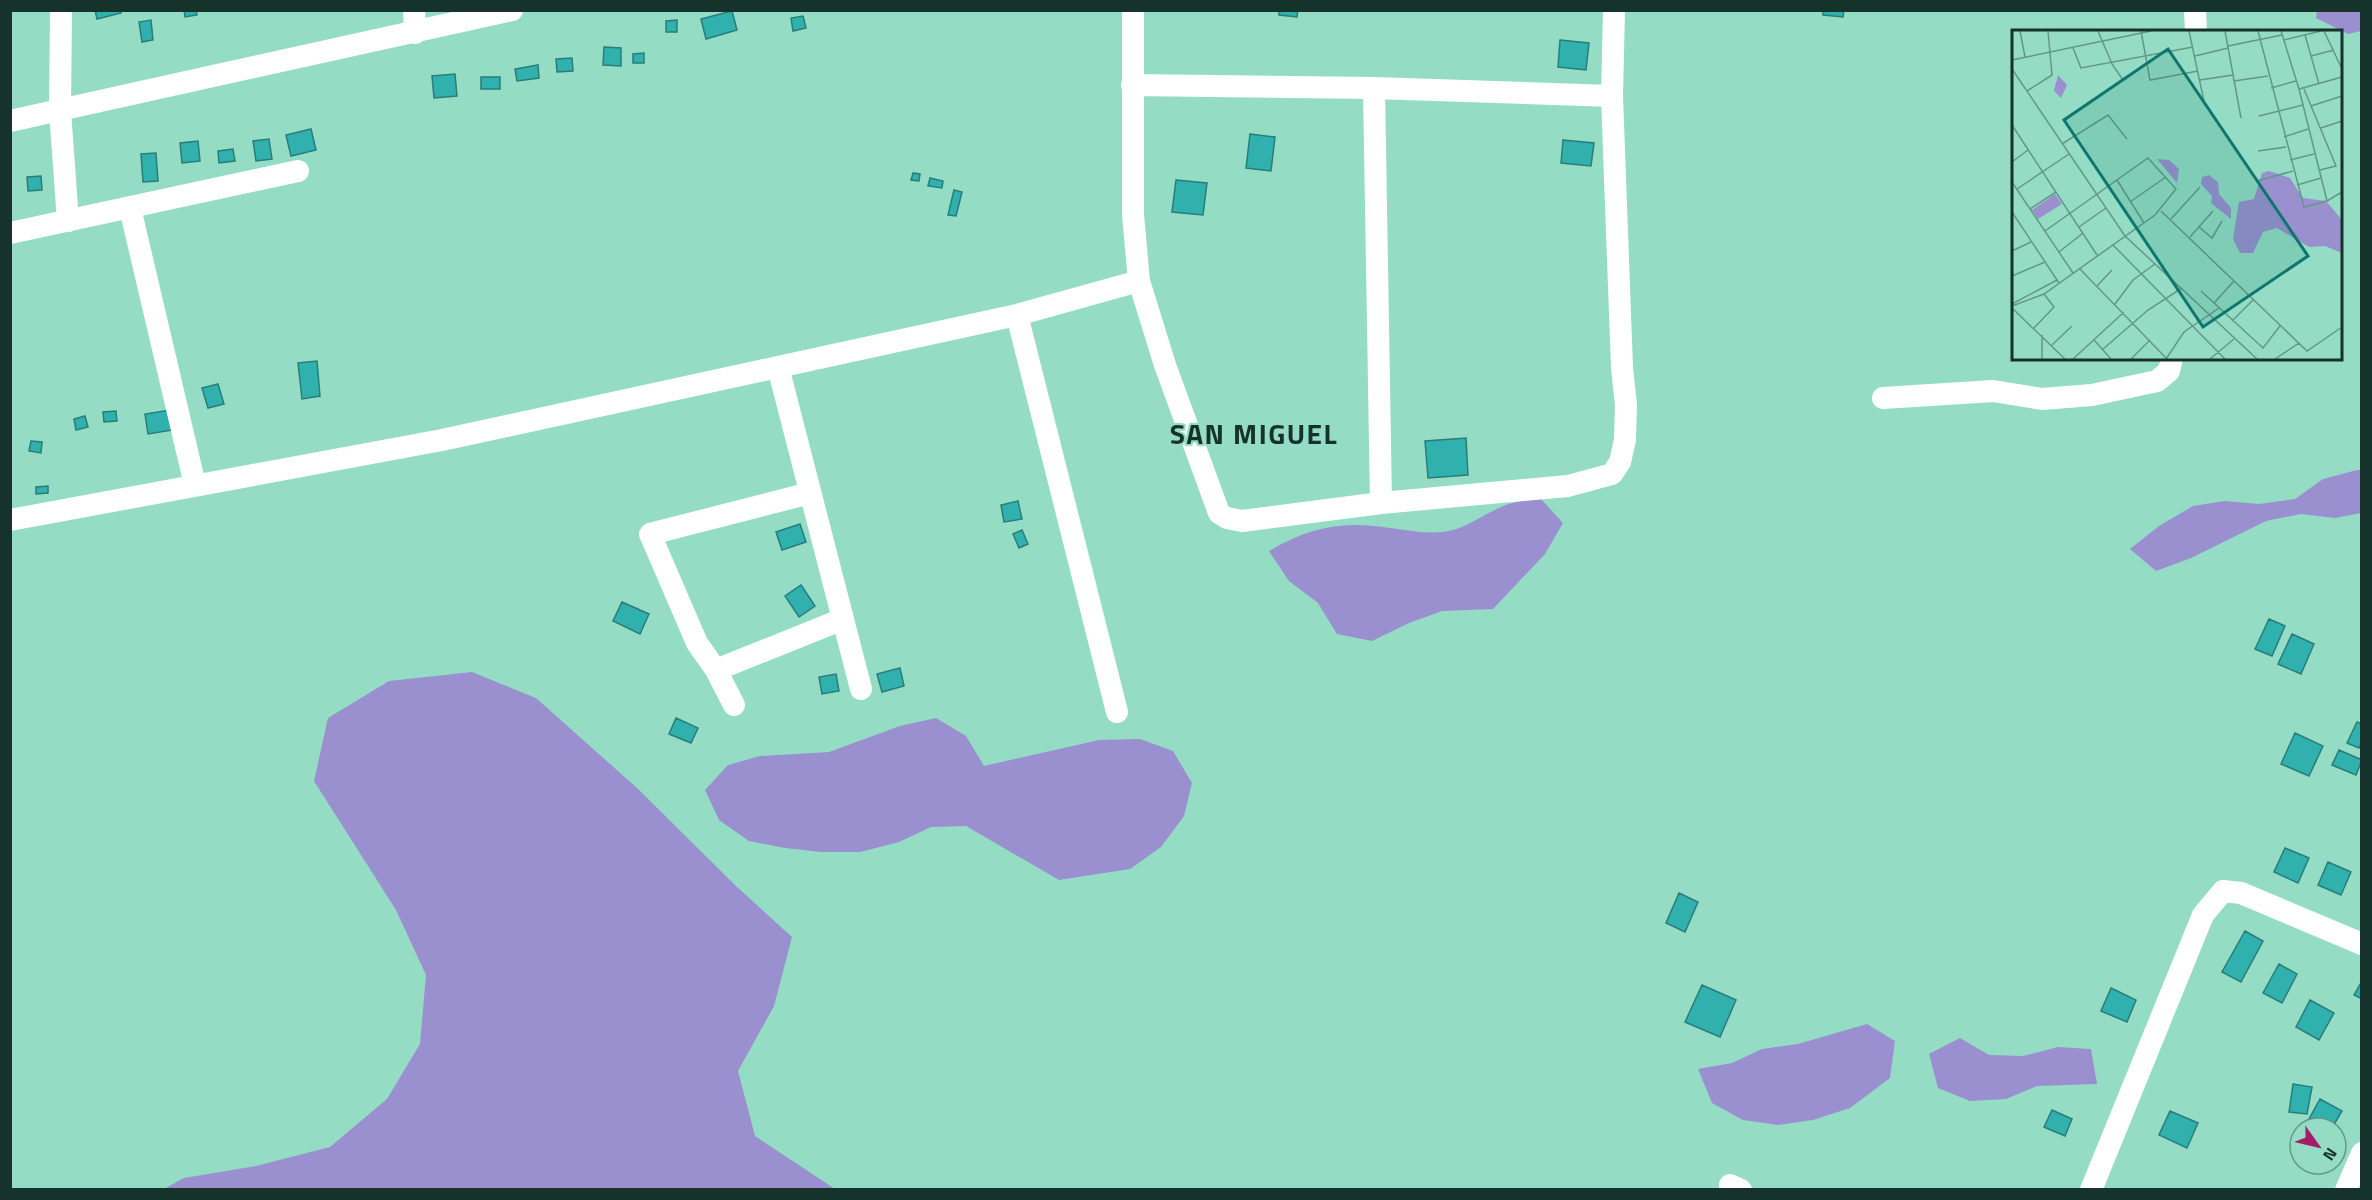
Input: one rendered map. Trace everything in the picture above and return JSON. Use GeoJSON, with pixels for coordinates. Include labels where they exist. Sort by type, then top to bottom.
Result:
{"type":"FeatureCollection","features":[{"type":"Feature","properties":{"kind":"street"},"geometry":{"type":"LineString","coordinates":[[61,10],[60,111],[68,221]]}},
{"type":"Feature","properties":{"kind":"street"},"geometry":{"type":"LineString","coordinates":[[10,121],[60,111],[415,22],[512,10]]}},
{"type":"Feature","properties":{"kind":"street"},"geometry":{"type":"LineString","coordinates":[[1133,10],[1133,215],[1139,281],[1165,364],[1219,513],[1227,518],[1242,521],[1381,503],[1568,486],[1612,474],[1620,462],[1625,440],[1626,405],[1622,368],[1612,96],[1614,10]]}},
{"type":"Feature","properties":{"kind":"street"},"geometry":{"type":"LineString","coordinates":[[2194,10],[2196,30]]}},
{"type":"Feature","properties":{"kind":"street"},"geometry":{"type":"LineString","coordinates":[[1132,85],[1374,88],[1612,96]]}},
{"type":"Feature","properties":{"kind":"street"},"geometry":{"type":"LineString","coordinates":[[1374,88],[1381,503]]}},
{"type":"Feature","properties":{"kind":"street"},"geometry":{"type":"LineString","coordinates":[[10,233],[298,171]]}},
{"type":"Feature","properties":{"kind":"street"},"geometry":{"type":"LineString","coordinates":[[130,208],[195,485]]}},
{"type":"Feature","properties":{"kind":"street"},"geometry":{"type":"LineString","coordinates":[[10,520],[442,440],[1017,315],[1139,281]]}},
{"type":"Feature","properties":{"kind":"street"},"geometry":{"type":"LineString","coordinates":[[1017,315],[1117,712]]}},
{"type":"Feature","properties":{"kind":"street"},"geometry":{"type":"LineString","coordinates":[[1883,398],[1993,391],[2042,399],[2092,395],[2157,381],[2169,371],[2172,360]]}},
{"type":"Feature","properties":{"kind":"street"},"geometry":{"type":"LineString","coordinates":[[778,367],[861,689]]}},
{"type":"Feature","properties":{"kind":"street"},"geometry":{"type":"LineString","coordinates":[[734,705],[716,670],[697,643],[650,534],[810,493]]}},
{"type":"Feature","properties":{"kind":"street"},"geometry":{"type":"LineString","coordinates":[[716,670],[843,619]]}},
{"type":"Feature","properties":{"kind":"street"},"geometry":{"type":"LineString","coordinates":[[2091,1190],[2203,915],[2223,891],[2241,893],[2361,944]]}},
{"type":"Feature","properties":{"kind":"street"},"geometry":{"type":"LineString","coordinates":[[2346,1190],[2361,1153]]}},
{"type":"Feature","properties":{"kind":"shaded area"},"geometry":{"type":"Polygon","coordinates":[[[2317,11],[2361,11],[2361,31],[2348,34],[2316,18],[2317,11]]]}},
{"type":"Feature","properties":{"kind":"shaded area"},"geometry":{"type":"Polygon","coordinates":[[[2361,470],[2361,513],[2335,518],[2301,514],[2266,521],[2191,558],[2156,571],[2130,549],[2159,526],[2193,506],[2225,501],[2259,504],[2295,499],[2323,479],[2361,470]]]}},
{"type":"Feature","properties":{"kind":"shaded area"},"geometry":{"type":"Polygon","coordinates":[[[1540,498],[1563,523],[1545,554],[1493,609],[1442,611],[1409,623],[1372,641],[1337,634],[1318,603],[1289,581],[1269,551],[1307,533],[1345,525],[1425,532],[1451,531],[1509,504],[1540,498]]]}},
{"type":"Feature","properties":{"kind":"shaded area"},"geometry":{"type":"Polygon","coordinates":[[[472,672],[536,698],[637,788],[737,887],[792,937],[774,1006],[738,1071],[755,1136],[835,1189],[164,1189],[184,1178],[256,1166],[330,1147],[387,1099],[420,1044],[426,975],[396,910],[314,781],[328,718],[389,681],[472,672]]]}},
{"type":"Feature","properties":{"kind":"shaded area"},"geometry":{"type":"Polygon","coordinates":[[[936,718],[966,736],[984,766],[1099,740],[1140,739],[1173,751],[1192,783],[1184,816],[1161,847],[1130,869],[1059,880],[966,826],[931,827],[899,842],[860,852],[821,852],[749,841],[719,820],[705,790],[728,765],[760,756],[829,752],[900,726],[936,718]]]}},
{"type":"Feature","properties":{"kind":"shaded area"},"geometry":{"type":"Polygon","coordinates":[[[1867,1024],[1895,1041],[1890,1078],[1850,1108],[1813,1120],[1778,1125],[1743,1120],[1712,1103],[1698,1069],[1732,1063],[1762,1049],[1798,1044],[1867,1024]]]}},
{"type":"Feature","properties":{"kind":"shaded area"},"geometry":{"type":"Polygon","coordinates":[[[1960,1038],[1989,1055],[2023,1056],[2058,1047],[2091,1049],[2097,1084],[2037,1086],[2006,1099],[1970,1101],[1938,1088],[1929,1054],[1960,1038]]]}},
{"type":"Feature","properties":{"kind":"building"},"geometry":{"type":"Polygon","coordinates":[[[95,10],[121,10],[121,13],[97,19],[95,10]]]}},
{"type":"Feature","properties":{"kind":"building"},"geometry":{"type":"Polygon","coordinates":[[[184,10],[196,10],[197,15],[185,17],[184,10]]]}},
{"type":"Feature","properties":{"kind":"building"},"geometry":{"type":"Polygon","coordinates":[[[1279,10],[1298,10],[1297,17],[1279,15],[1279,10]]]}},
{"type":"Feature","properties":{"kind":"building"},"geometry":{"type":"Polygon","coordinates":[[[1823,10],[1844,10],[1843,17],[1823,15],[1823,10]]]}},
{"type":"Feature","properties":{"kind":"building"},"geometry":{"type":"Polygon","coordinates":[[[732,11],[737,30],[706,39],[701,19],[732,11]]]}},
{"type":"Feature","properties":{"kind":"building"},"geometry":{"type":"Polygon","coordinates":[[[803,16],[806,28],[793,31],[791,18],[803,16]]]}},
{"type":"Feature","properties":{"kind":"building"},"geometry":{"type":"Polygon","coordinates":[[[151,20],[153,40],[142,42],[139,22],[151,20]]]}},
{"type":"Feature","properties":{"kind":"building"},"geometry":{"type":"Polygon","coordinates":[[[677,20],[677,32],[666,32],[666,21],[677,20]]]}},
{"type":"Feature","properties":{"kind":"building"},"geometry":{"type":"Polygon","coordinates":[[[1560,40],[1589,43],[1586,70],[1558,67],[1560,40]]]}},
{"type":"Feature","properties":{"kind":"building"},"geometry":{"type":"Polygon","coordinates":[[[604,47],[621,48],[621,66],[603,65],[604,47]]]}},
{"type":"Feature","properties":{"kind":"building"},"geometry":{"type":"Polygon","coordinates":[[[644,53],[644,63],[633,63],[633,54],[644,53]]]}},
{"type":"Feature","properties":{"kind":"building"},"geometry":{"type":"Polygon","coordinates":[[[572,58],[573,71],[557,72],[556,59],[572,58]]]}},
{"type":"Feature","properties":{"kind":"building"},"geometry":{"type":"Polygon","coordinates":[[[538,65],[539,78],[517,81],[515,69],[538,65]]]}},
{"type":"Feature","properties":{"kind":"building"},"geometry":{"type":"Polygon","coordinates":[[[455,74],[457,96],[434,98],[432,76],[455,74]]]}},
{"type":"Feature","properties":{"kind":"building"},"geometry":{"type":"Polygon","coordinates":[[[481,77],[500,77],[500,89],[481,89],[481,77]]]}},
{"type":"Feature","properties":{"kind":"building"},"geometry":{"type":"Polygon","coordinates":[[[311,129],[316,150],[291,156],[286,135],[311,129]]]}},
{"type":"Feature","properties":{"kind":"building"},"geometry":{"type":"Polygon","coordinates":[[[1250,134],[1275,137],[1271,171],[1246,168],[1250,134]]]}},
{"type":"Feature","properties":{"kind":"building"},"geometry":{"type":"Polygon","coordinates":[[[269,139],[272,159],[256,161],[253,141],[269,139]]]}},
{"type":"Feature","properties":{"kind":"building"},"geometry":{"type":"Polygon","coordinates":[[[1563,140],[1594,143],[1591,166],[1561,163],[1563,140]]]}},
{"type":"Feature","properties":{"kind":"building"},"geometry":{"type":"Polygon","coordinates":[[[198,141],[200,161],[182,163],[180,143],[198,141]]]}},
{"type":"Feature","properties":{"kind":"building"},"geometry":{"type":"Polygon","coordinates":[[[233,149],[235,161],[219,163],[218,151],[233,149]]]}},
{"type":"Feature","properties":{"kind":"building"},"geometry":{"type":"Polygon","coordinates":[[[156,153],[158,181],[143,182],[141,154],[156,153]]]}},
{"type":"Feature","properties":{"kind":"building"},"geometry":{"type":"Polygon","coordinates":[[[913,173],[920,174],[919,181],[911,180],[913,173]]]}},
{"type":"Feature","properties":{"kind":"building"},"geometry":{"type":"Polygon","coordinates":[[[41,176],[42,190],[28,191],[27,177],[41,176]]]}},
{"type":"Feature","properties":{"kind":"building"},"geometry":{"type":"Polygon","coordinates":[[[930,178],[943,181],[942,188],[928,186],[930,178]]]}},
{"type":"Feature","properties":{"kind":"building"},"geometry":{"type":"Polygon","coordinates":[[[1176,180],[1207,183],[1203,215],[1172,212],[1176,180]]]}},
{"type":"Feature","properties":{"kind":"building"},"geometry":{"type":"Polygon","coordinates":[[[954,190],[962,192],[956,216],[948,215],[954,190]]]}},
{"type":"Feature","properties":{"kind":"building"},"geometry":{"type":"Polygon","coordinates":[[[317,361],[320,396],[302,399],[298,363],[317,361]]]}},
{"type":"Feature","properties":{"kind":"building"},"geometry":{"type":"Polygon","coordinates":[[[218,384],[224,404],[208,408],[202,388],[218,384]]]}},
{"type":"Feature","properties":{"kind":"building"},"geometry":{"type":"Polygon","coordinates":[[[170,410],[173,430],[148,434],[145,414],[170,410]]]}},
{"type":"Feature","properties":{"kind":"building"},"geometry":{"type":"Polygon","coordinates":[[[116,411],[117,421],[104,422],[103,412],[116,411]]]}},
{"type":"Feature","properties":{"kind":"building"},"geometry":{"type":"Polygon","coordinates":[[[85,416],[88,427],[76,430],[74,419],[85,416]]]}},
{"type":"Feature","properties":{"kind":"building"},"geometry":{"type":"Polygon","coordinates":[[[1466,438],[1468,475],[1428,478],[1425,441],[1466,438]]]}},
{"type":"Feature","properties":{"kind":"building"},"geometry":{"type":"Polygon","coordinates":[[[31,441],[42,442],[41,453],[29,451],[31,441]]]}},
{"type":"Feature","properties":{"kind":"building"},"geometry":{"type":"Polygon","coordinates":[[[48,486],[48,493],[36,494],[36,487],[48,486]]]}},
{"type":"Feature","properties":{"kind":"building"},"geometry":{"type":"Polygon","coordinates":[[[1018,501],[1022,519],[1004,522],[1001,505],[1018,501]]]}},
{"type":"Feature","properties":{"kind":"building"},"geometry":{"type":"Polygon","coordinates":[[[800,524],[806,542],[782,550],[776,532],[800,524]]]}},
{"type":"Feature","properties":{"kind":"building"},"geometry":{"type":"Polygon","coordinates":[[[1022,530],[1028,544],[1019,548],[1013,534],[1022,530]]]}},
{"type":"Feature","properties":{"kind":"building"},"geometry":{"type":"Polygon","coordinates":[[[801,585],[815,606],[799,617],[785,596],[801,585]]]}},
{"type":"Feature","properties":{"kind":"building"},"geometry":{"type":"Polygon","coordinates":[[[622,602],[649,614],[640,634],[613,621],[622,602]]]}},
{"type":"Feature","properties":{"kind":"building"},"geometry":{"type":"Polygon","coordinates":[[[2269,619],[2285,626],[2272,656],[2255,649],[2269,619]]]}},
{"type":"Feature","properties":{"kind":"building"},"geometry":{"type":"Polygon","coordinates":[[[2292,634],[2314,644],[2301,674],[2278,664],[2292,634]]]}},
{"type":"Feature","properties":{"kind":"building"},"geometry":{"type":"Polygon","coordinates":[[[900,668],[904,686],[882,692],[877,674],[900,668]]]}},
{"type":"Feature","properties":{"kind":"building"},"geometry":{"type":"Polygon","coordinates":[[[836,674],[839,691],[822,694],[819,677],[836,674]]]}},
{"type":"Feature","properties":{"kind":"building"},"geometry":{"type":"Polygon","coordinates":[[[676,718],[698,728],[691,743],[669,734],[676,718]]]}},
{"type":"Feature","properties":{"kind":"building"},"geometry":{"type":"Polygon","coordinates":[[[2357,722],[2362,724],[2362,742],[2359,748],[2347,743],[2357,722]]]}},
{"type":"Feature","properties":{"kind":"building"},"geometry":{"type":"Polygon","coordinates":[[[2295,733],[2323,746],[2309,776],[2281,764],[2295,733]]]}},
{"type":"Feature","properties":{"kind":"building"},"geometry":{"type":"Polygon","coordinates":[[[2339,750],[2362,760],[2356,775],[2332,765],[2339,750]]]}},
{"type":"Feature","properties":{"kind":"building"},"geometry":{"type":"Polygon","coordinates":[[[2285,848],[2309,858],[2298,883],[2274,872],[2285,848]]]}},
{"type":"Feature","properties":{"kind":"building"},"geometry":{"type":"Polygon","coordinates":[[[2328,862],[2351,872],[2341,895],[2318,885],[2328,862]]]}},
{"type":"Feature","properties":{"kind":"building"},"geometry":{"type":"Polygon","coordinates":[[[1679,893],[1698,902],[1685,932],[1666,923],[1679,893]]]}},
{"type":"Feature","properties":{"kind":"building"},"geometry":{"type":"Polygon","coordinates":[[[2245,931],[2263,941],[2241,982],[2222,972],[2245,931]]]}},
{"type":"Feature","properties":{"kind":"building"},"geometry":{"type":"Polygon","coordinates":[[[2279,964],[2297,974],[2282,1003],[2263,993],[2279,964]]]}},
{"type":"Feature","properties":{"kind":"building"},"geometry":{"type":"Polygon","coordinates":[[[2362,981],[2362,999],[2354,995],[2362,981]]]}},
{"type":"Feature","properties":{"kind":"building"},"geometry":{"type":"Polygon","coordinates":[[[1702,985],[1736,1000],[1720,1037],[1685,1022],[1702,985]]]}},
{"type":"Feature","properties":{"kind":"building"},"geometry":{"type":"Polygon","coordinates":[[[2111,988],[2136,1000],[2127,1022],[2101,1011],[2111,988]]]}},
{"type":"Feature","properties":{"kind":"building"},"geometry":{"type":"Polygon","coordinates":[[[2310,1000],[2334,1013],[2319,1040],[2296,1027],[2310,1000]]]}},
{"type":"Feature","properties":{"kind":"building"},"geometry":{"type":"Polygon","coordinates":[[[2293,1084],[2312,1087],[2307,1114],[2289,1112],[2293,1084]]]}},
{"type":"Feature","properties":{"kind":"building"},"geometry":{"type":"Polygon","coordinates":[[[2320,1099],[2342,1111],[2339,1116],[2311,1116],[2320,1099]]]}},
{"type":"Feature","properties":{"kind":"building"},"geometry":{"type":"Polygon","coordinates":[[[2052,1110],[2072,1119],[2065,1136],[2044,1127],[2052,1110]]]}},
{"type":"Feature","properties":{"kind":"building"},"geometry":{"type":"Polygon","coordinates":[[[2170,1111],[2198,1123],[2187,1148],[2159,1135],[2170,1111]]]}},
{"type":"Feature","properties":{"kind":"district","name":"SAN MIGUEL"},"geometry":{"type":"Point","coordinates":[1254,434]}}]}
